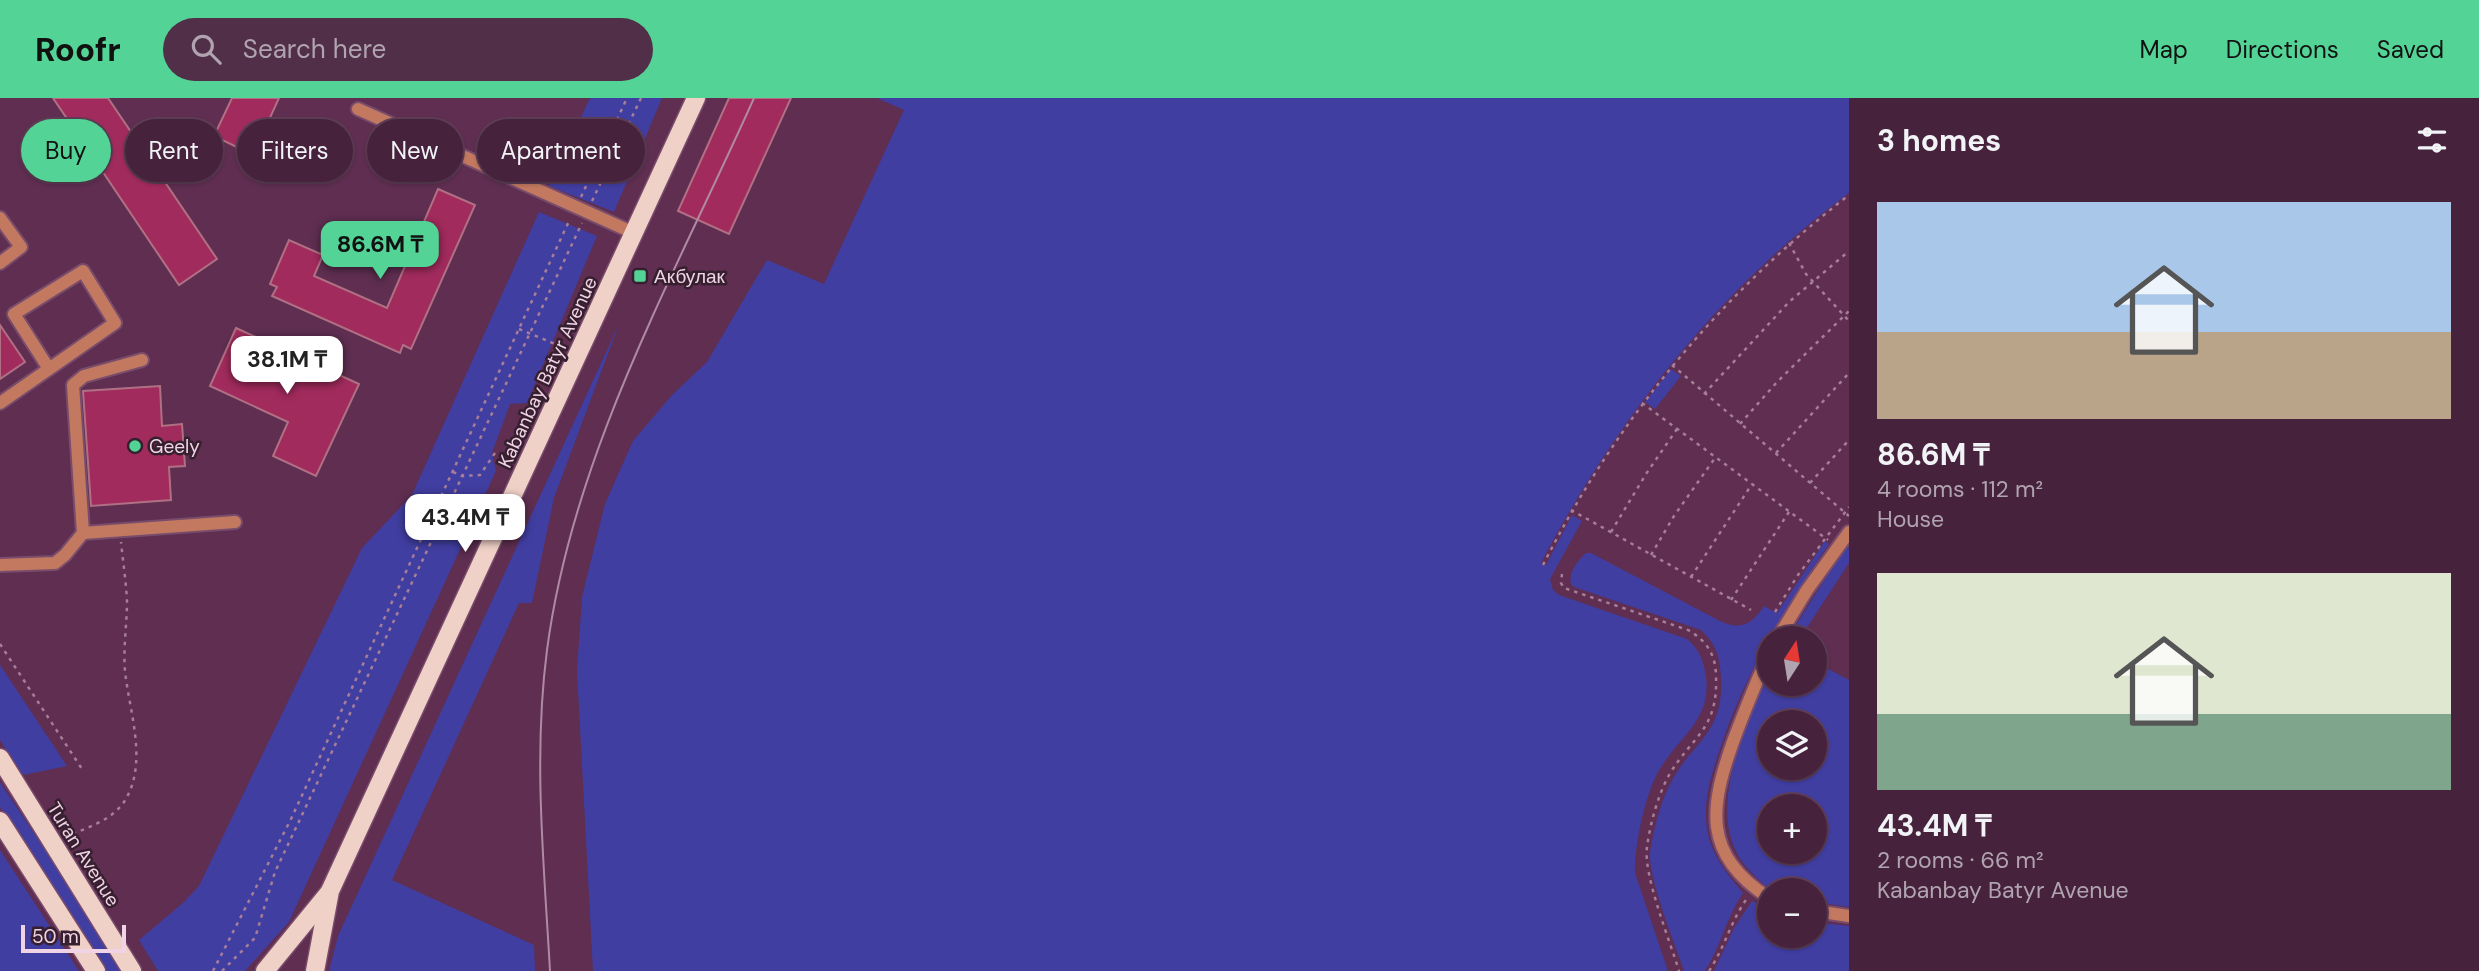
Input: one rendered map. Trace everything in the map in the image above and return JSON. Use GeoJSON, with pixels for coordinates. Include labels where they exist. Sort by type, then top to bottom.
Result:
{"type":"FeatureCollection","features":[{"type":"Feature","properties":{"kind":"main road","name":"Kabanbay Batyr Avenue"},"geometry":{"type":"LineString","coordinates":[[265,971],[330,891],[696,98]]}},
{"type":"Feature","properties":{"kind":"main road","name":"Turan Avenue"},"geometry":{"type":"LineString","coordinates":[[0,758],[132,971]]}},
{"type":"Feature","properties":{"kind":"main road"},"geometry":{"type":"LineString","coordinates":[[0,821],[96,971]]}},
{"type":"Feature","properties":{"kind":"main road","name":"Kabanbay Batyr Avenue"},"geometry":{"type":"LineString","coordinates":[[316,971],[330,891]]}},
{"type":"Feature","properties":{"kind":"lane"},"geometry":{"type":"LineString","coordinates":[[358,109],[634,233]]}},
{"type":"Feature","properties":{"kind":"lane"},"geometry":{"type":"LineString","coordinates":[[0,218],[21,247],[0,263]]}},
{"type":"Feature","properties":{"kind":"lane"},"geometry":{"type":"LineString","coordinates":[[0,403],[49,369],[115,323],[83,271],[14,314],[49,369]]}},
{"type":"Feature","properties":{"kind":"lane"},"geometry":{"type":"LineString","coordinates":[[0,565],[55,563],[83,533],[73,385],[84,376],[142,360]]}},
{"type":"Feature","properties":{"kind":"lane"},"geometry":{"type":"LineString","coordinates":[[83,533],[235,522]]}},
{"type":"Feature","properties":{"kind":"lane"},"geometry":{"type":"LineString","coordinates":[[1785,626],[1849,532]]}},
{"type":"Feature","properties":{"kind":"lane"},"geometry":{"type":"LineString","coordinates":[[1757,680],[1725,764],[1715,822],[1727,857],[1757,890]]}},
{"type":"Feature","properties":{"kind":"lane"},"geometry":{"type":"LineString","coordinates":[[1827,913],[1849,916]]}},
{"type":"Feature","properties":{"kind":"path"},"geometry":{"type":"LineString","coordinates":[[222,971],[255,938],[275,872],[530,333],[627,98]]}},
{"type":"Feature","properties":{"kind":"path"},"geometry":{"type":"LineString","coordinates":[[213,971],[291,819],[519,329],[641,98]]}},
{"type":"Feature","properties":{"kind":"path"},"geometry":{"type":"LineString","coordinates":[[1543,565],[1571,510],[1613,443],[1672,365],[1702,330],[1789,243],[1849,195]]}},
{"type":"Feature","properties":{"kind":"path"},"geometry":{"type":"LineString","coordinates":[[1789,243],[1806,274],[1849,321]]}},
{"type":"Feature","properties":{"kind":"path"},"geometry":{"type":"LineString","coordinates":[[1704,394],[1741,352],[1812,281],[1849,251]]}},
{"type":"Feature","properties":{"kind":"path"},"geometry":{"type":"LineString","coordinates":[[1740,424],[1777,382],[1849,311]]}},
{"type":"Feature","properties":{"kind":"path"},"geometry":{"type":"LineString","coordinates":[[519,329],[560,346]]}},
{"type":"Feature","properties":{"kind":"path"},"geometry":{"type":"LineString","coordinates":[[1672,365],[1849,516]]}},
{"type":"Feature","properties":{"kind":"path"},"geometry":{"type":"LineString","coordinates":[[1776,453],[1849,373]]}},
{"type":"Feature","properties":{"kind":"path"},"geometry":{"type":"LineString","coordinates":[[1642,403],[1831,542]]}},
{"type":"Feature","properties":{"kind":"path"},"geometry":{"type":"LineString","coordinates":[[1611,532],[1646,474],[1678,429]]}},
{"type":"Feature","properties":{"kind":"path"},"geometry":{"type":"LineString","coordinates":[[1810,483],[1849,440]]}},
{"type":"Feature","properties":{"kind":"path"},"geometry":{"type":"LineString","coordinates":[[453,472],[462,476],[480,475],[495,453]]}},
{"type":"Feature","properties":{"kind":"path"},"geometry":{"type":"LineString","coordinates":[[1651,555],[1680,507],[1716,457]]}},
{"type":"Feature","properties":{"kind":"path"},"geometry":{"type":"LineString","coordinates":[[1691,577],[1752,484]]}},
{"type":"Feature","properties":{"kind":"path"},"geometry":{"type":"LineString","coordinates":[[1775,612],[1849,507]]}},
{"type":"Feature","properties":{"kind":"path"},"geometry":{"type":"LineString","coordinates":[[1571,510],[1751,610]]}},
{"type":"Feature","properties":{"kind":"path"},"geometry":{"type":"LineString","coordinates":[[1731,600],[1789,511]]}},
{"type":"Feature","properties":{"kind":"path"},"geometry":{"type":"LineString","coordinates":[[52,843],[112,816],[125,801],[132,782],[136,761],[132,709],[125,669],[127,601],[119,529]]}},
{"type":"Feature","properties":{"kind":"path"},"geometry":{"type":"LineString","coordinates":[[1562,574],[1561,583],[1564,588],[1688,630],[1699,636],[1713,655],[1716,666],[1715,709],[1699,739],[1668,777],[1647,846],[1648,871],[1679,971]]}},
{"type":"Feature","properties":{"kind":"path"},"geometry":{"type":"LineString","coordinates":[[0,644],[82,769]]}},
{"type":"Feature","properties":{"kind":"path"},"geometry":{"type":"LineString","coordinates":[[1709,971],[1723,948],[1732,921],[1754,888]]}},
{"type":"Feature","properties":{"kind":"shaded area"},"geometry":{"type":"Polygon","coordinates":[[[590,98],[662,98],[645,138],[645,119],[580,119],[590,98]]]}},
{"type":"Feature","properties":{"kind":"shaded area"},"geometry":{"type":"Polygon","coordinates":[[[877,98],[1849,98],[1849,193],[1756,271],[1674,360],[1603,458],[1541,563],[1546,565],[1572,515],[1582,521],[1550,579],[1553,590],[1559,595],[1687,639],[1702,660],[1706,676],[1704,706],[1691,729],[1657,774],[1645,809],[1636,850],[1635,873],[1668,971],[593,971],[577,671],[582,597],[605,504],[633,441],[672,395],[707,362],[767,260],[824,284],[904,110],[877,98]]]}},
{"type":"Feature","properties":{"kind":"shaded area"},"geometry":{"type":"Polygon","coordinates":[[[551,182],[627,182],[614,212],[549,186],[551,182]]]}},
{"type":"Feature","properties":{"kind":"shaded area"},"geometry":{"type":"Polygon","coordinates":[[[539,212],[597,236],[527,403],[510,404],[492,453],[496,471],[289,922],[245,971],[158,971],[139,940],[199,886],[362,548],[412,495],[539,212]]]}},
{"type":"Feature","properties":{"kind":"shaded area"},"geometry":{"type":"Polygon","coordinates":[[[619,324],[554,498],[532,603],[519,603],[392,880],[534,945],[535,971],[329,971],[338,936],[619,324]]]}},
{"type":"Feature","properties":{"kind":"shaded area"},"geometry":{"type":"Polygon","coordinates":[[[1671,369],[1681,376],[1655,409],[1645,402],[1671,369]]]}},
{"type":"Feature","properties":{"kind":"shaded area"},"geometry":{"type":"Polygon","coordinates":[[[1825,541],[1829,544],[1777,626],[1757,626],[1757,661],[1719,751],[1706,810],[1708,834],[1717,858],[1743,893],[1705,971],[1684,971],[1653,878],[1650,853],[1657,818],[1669,786],[1712,726],[1717,713],[1721,697],[1718,657],[1714,646],[1701,630],[1574,587],[1570,580],[1572,571],[1586,553],[1591,553],[1727,624],[1745,624],[1764,606],[1777,613],[1825,541]]]}},
{"type":"Feature","properties":{"kind":"shaded area"},"geometry":{"type":"Polygon","coordinates":[[[1849,547],[1849,563],[1808,626],[1795,626],[1843,551],[1849,547]]]}},
{"type":"Feature","properties":{"kind":"shaded area"},"geometry":{"type":"Polygon","coordinates":[[[0,665],[67,766],[23,775],[0,740],[0,665]]]}},
{"type":"Feature","properties":{"kind":"shaded area"},"geometry":{"type":"Polygon","coordinates":[[[1827,668],[1849,680],[1849,907],[1827,904],[1827,878],[1757,878],[1736,851],[1728,827],[1728,801],[1739,747],[1760,696],[1827,696],[1827,668]]]}},
{"type":"Feature","properties":{"kind":"shaded area"},"geometry":{"type":"Polygon","coordinates":[[[0,782],[125,971],[106,971],[0,807],[0,782]]]}},
{"type":"Feature","properties":{"kind":"shaded area"},"geometry":{"type":"Polygon","coordinates":[[[0,850],[79,971],[0,971],[0,850]]]}},
{"type":"Feature","properties":{"kind":"shaded area"},"geometry":{"type":"Polygon","coordinates":[[[1752,901],[1757,903],[1757,948],[1827,948],[1827,923],[1849,926],[1849,971],[1714,971],[1734,928],[1752,901]]]}},
{"type":"Feature","properties":{"kind":"building"},"geometry":{"type":"Polygon","coordinates":[[[53,98],[108,98],[125,123],[125,182],[165,182],[217,259],[179,285],[110,182],[111,119],[67,119],[53,98]]]}},
{"type":"Feature","properties":{"kind":"building"},"geometry":{"type":"Polygon","coordinates":[[[232,98],[279,98],[269,119],[237,119],[237,147],[223,140],[222,119],[232,98]]]}},
{"type":"Feature","properties":{"kind":"building"},"geometry":{"type":"Polygon","coordinates":[[[729,98],[791,98],[729,234],[678,211],[729,98]]]}},
{"type":"Feature","properties":{"kind":"building"},"geometry":{"type":"Polygon","coordinates":[[[438,189],[475,205],[411,349],[403,345],[400,353],[272,296],[277,287],[270,284],[289,240],[323,255],[314,276],[387,308],[438,189]]]}},
{"type":"Feature","properties":{"kind":"building"},"geometry":{"type":"Polygon","coordinates":[[[0,325],[25,362],[0,379],[0,325]]]}},
{"type":"Feature","properties":{"kind":"building"},"geometry":{"type":"Polygon","coordinates":[[[236,328],[359,384],[316,476],[273,456],[288,422],[210,386],[236,328]]]}},
{"type":"Feature","properties":{"kind":"building","name":"Geely"},"geometry":{"type":"Polygon","coordinates":[[[160,386],[162,426],[182,424],[185,466],[169,467],[171,500],[91,506],[83,391],[160,386]]]}},
{"type":"Feature","properties":{"kind":"tram line"},"geometry":{"type":"LineString","coordinates":[[550,971],[541,810],[541,730],[547,650],[560,577],[579,506],[630,367],[754,98]]}},
{"type":"Feature","properties":{"kind":"place","name":"Акбулак"},"geometry":{"type":"Point","coordinates":[640,276]}},
{"type":"Feature","properties":{"kind":"place","name":"Geely"},"geometry":{"type":"Point","coordinates":[135,446]}}]}
